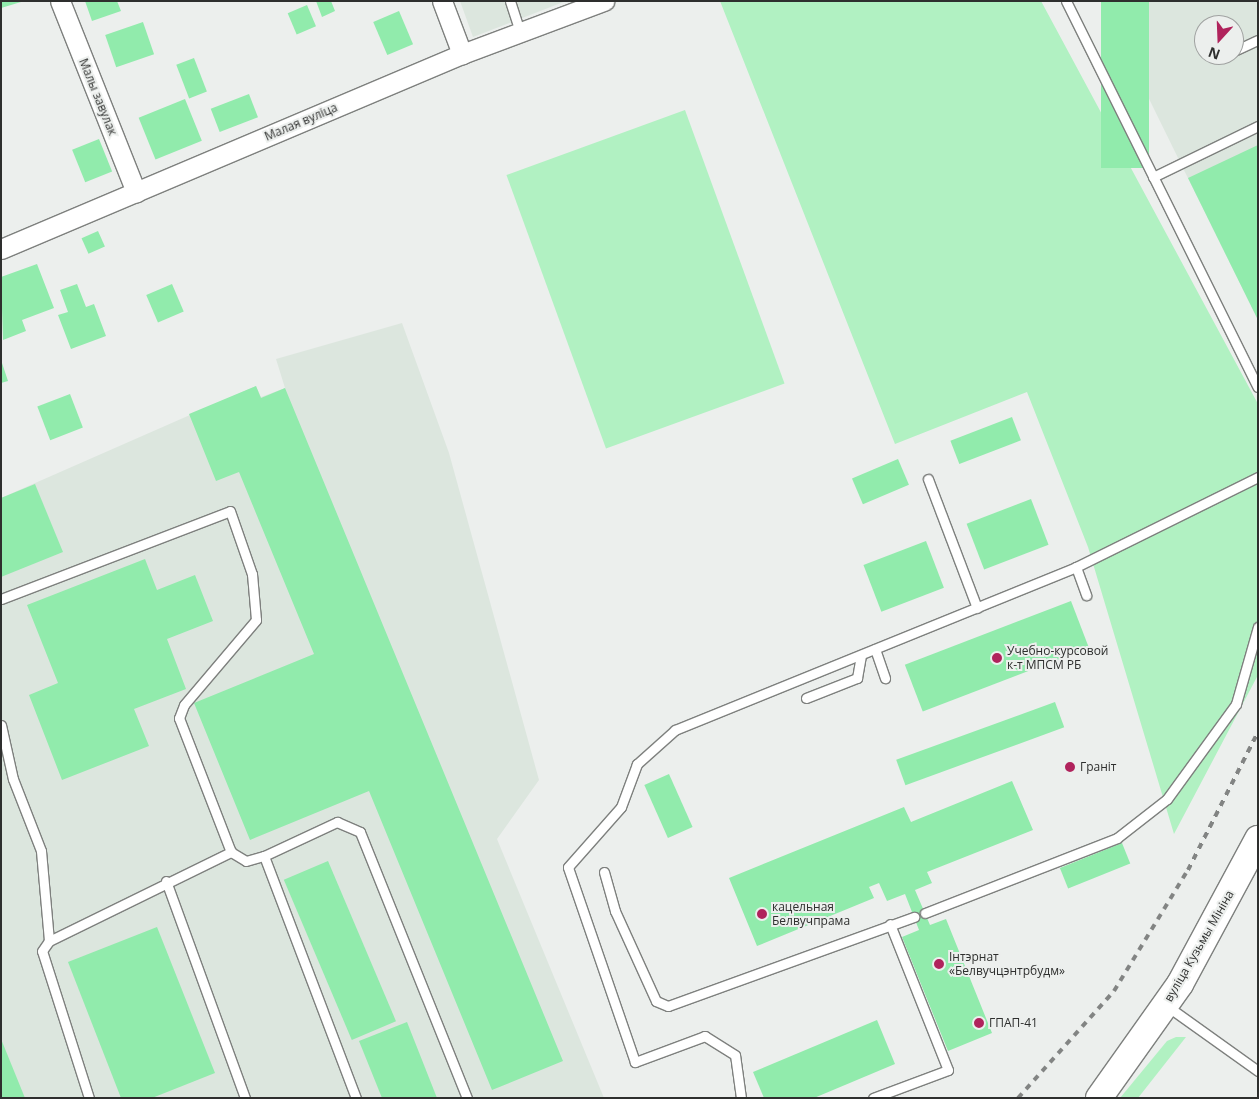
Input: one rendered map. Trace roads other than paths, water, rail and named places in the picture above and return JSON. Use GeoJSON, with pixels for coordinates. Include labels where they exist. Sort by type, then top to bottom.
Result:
{"type":"FeatureCollection","features":[{"type":"Feature","properties":{"kind":"street","name":"Малы завулак"},"geometry":{"type":"LineString","coordinates":[[60,1],[136,192]]}},
{"type":"Feature","properties":{"kind":"street"},"geometry":{"type":"LineString","coordinates":[[442,1],[462,54]]}},
{"type":"Feature","properties":{"kind":"street","name":"Малая вуліца"},"geometry":{"type":"LineString","coordinates":[[1,249],[462,54],[604,1]]}},
{"type":"Feature","properties":{"kind":"street","name":"вуліца Кузьмы Мініна"},"geometry":{"type":"LineString","coordinates":[[1099,1098],[1165,1005],[1258,838]]}},
{"type":"Feature","properties":{"kind":"lane"},"geometry":{"type":"LineString","coordinates":[[510,1],[520,32]]}},
{"type":"Feature","properties":{"kind":"lane"},"geometry":{"type":"LineString","coordinates":[[1066,1],[1258,387]]}},
{"type":"Feature","properties":{"kind":"lane"},"geometry":{"type":"LineString","coordinates":[[1244,46],[1258,40]]}},
{"type":"Feature","properties":{"kind":"lane"},"geometry":{"type":"LineString","coordinates":[[1153,177],[1258,126]]}},
{"type":"Feature","properties":{"kind":"lane"},"geometry":{"type":"LineString","coordinates":[[741,1098],[735,1055],[705,1036],[635,1062],[568,867],[621,807],[637,764],[675,730],[1076,567],[1258,477]]}},
{"type":"Feature","properties":{"kind":"lane"},"geometry":{"type":"LineString","coordinates":[[928,479],[978,608]]}},
{"type":"Feature","properties":{"kind":"lane"},"geometry":{"type":"LineString","coordinates":[[1,599],[230,511],[252,574],[256,620],[184,705],[179,718],[231,852],[246,861],[264,856],[337,822],[360,832],[467,1098]]}},
{"type":"Feature","properties":{"kind":"lane"},"geometry":{"type":"LineString","coordinates":[[1076,567],[1086,595]]}},
{"type":"Feature","properties":{"kind":"lane"},"geometry":{"type":"LineString","coordinates":[[925,913],[1117,838],[1167,799],[1236,704],[1258,627]]}},
{"type":"Feature","properties":{"kind":"lane"},"geometry":{"type":"LineString","coordinates":[[875,650],[885,678]]}},
{"type":"Feature","properties":{"kind":"lane"},"geometry":{"type":"LineString","coordinates":[[806,698],[857,678],[861,655]]}},
{"type":"Feature","properties":{"kind":"lane"},"geometry":{"type":"LineString","coordinates":[[1,726],[13,779],[41,851],[49,941]]}},
{"type":"Feature","properties":{"kind":"lane"},"geometry":{"type":"LineString","coordinates":[[89,1098],[43,962],[42,951],[49,941],[166,881],[231,852]]}},
{"type":"Feature","properties":{"kind":"lane"},"geometry":{"type":"LineString","coordinates":[[264,856],[356,1098]]}},
{"type":"Feature","properties":{"kind":"lane"},"geometry":{"type":"LineString","coordinates":[[604,872],[615,910],[656,1001],[668,1006],[890,924],[914,917]]}},
{"type":"Feature","properties":{"kind":"lane"},"geometry":{"type":"LineString","coordinates":[[166,881],[245,1098]]}},
{"type":"Feature","properties":{"kind":"lane"},"geometry":{"type":"LineString","coordinates":[[873,1098],[948,1070],[890,924]]}},
{"type":"Feature","properties":{"kind":"lane"},"geometry":{"type":"LineString","coordinates":[[1165,1005],[1258,1071]]}},
{"type":"Feature","properties":{"kind":"railway"},"geometry":{"type":"LineString","coordinates":[[1018,1098],[1114,991],[1188,870],[1258,732]]}},
{"type":"Feature","properties":{"kind":"place","name":"Учебно-курсовой к-т МПСМ РБ"},"geometry":{"type":"Point","coordinates":[997,658]}},
{"type":"Feature","properties":{"kind":"place","name":"Граніт"},"geometry":{"type":"Point","coordinates":[1070,767]}},
{"type":"Feature","properties":{"kind":"place","name":"кацельная Белвучпрама"},"geometry":{"type":"Point","coordinates":[762,914]}},
{"type":"Feature","properties":{"kind":"place","name":"Інтэрнат «Белвучцэнтрбудм»"},"geometry":{"type":"Point","coordinates":[939,964]}},
{"type":"Feature","properties":{"kind":"place","name":"ГПАП-41"},"geometry":{"type":"Point","coordinates":[979,1023]}}]}
